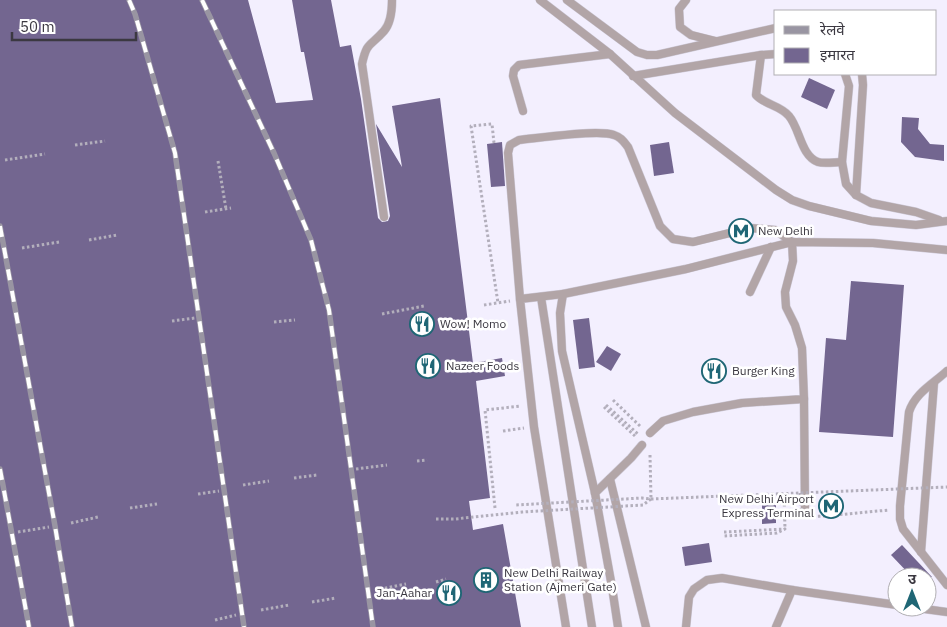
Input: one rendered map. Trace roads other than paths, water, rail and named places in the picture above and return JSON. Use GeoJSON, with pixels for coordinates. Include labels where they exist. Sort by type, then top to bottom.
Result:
{"type":"FeatureCollection","features":[{"type":"Feature","properties":{"kind":"lane"},"geometry":{"type":"LineString","coordinates":[[384,217],[362,64],[365,51],[371,41],[384,31],[390,21],[392,0]]}},
{"type":"Feature","properties":{"kind":"lane"},"geometry":{"type":"LineString","coordinates":[[540,0],[610,54],[676,113],[776,190],[792,200],[872,221],[916,224],[944,221]]}},
{"type":"Feature","properties":{"kind":"lane"},"geometry":{"type":"LineString","coordinates":[[567,0],[637,52],[647,54],[657,54],[717,42],[774,28]]}},
{"type":"Feature","properties":{"kind":"lane"},"geometry":{"type":"LineString","coordinates":[[686,0],[679,9],[680,27],[692,35],[717,42]]}},
{"type":"Feature","properties":{"kind":"lane"},"geometry":{"type":"LineString","coordinates":[[523,110],[513,76],[514,70],[520,65],[610,54]]}},
{"type":"Feature","properties":{"kind":"lane"},"geometry":{"type":"LineString","coordinates":[[633,76],[760,54],[774,54]]}},
{"type":"Feature","properties":{"kind":"lane"},"geometry":{"type":"LineString","coordinates":[[760,54],[756,95],[760,99],[775,105],[788,115],[797,128],[810,157],[819,162],[842,162]]}},
{"type":"Feature","properties":{"kind":"lane"},"geometry":{"type":"LineString","coordinates":[[845,75],[849,86],[842,162],[846,184],[856,195],[872,203],[916,212],[944,221]]}},
{"type":"Feature","properties":{"kind":"lane"},"geometry":{"type":"LineString","coordinates":[[856,195],[862,75]]}},
{"type":"Feature","properties":{"kind":"lane"},"geometry":{"type":"LineString","coordinates":[[566,627],[534,427],[520,299],[508,153],[510,145],[519,140],[598,132],[613,134],[622,139],[628,147],[660,226],[673,239],[693,242],[750,228],[775,230],[792,242]]}},
{"type":"Feature","properties":{"kind":"lane"},"geometry":{"type":"LineString","coordinates":[[792,242],[793,261],[785,292],[786,307],[795,325],[802,348],[805,510]]}},
{"type":"Feature","properties":{"kind":"lane"},"geometry":{"type":"LineString","coordinates":[[520,299],[563,294],[686,269],[792,242],[873,243],[947,250]]}},
{"type":"Feature","properties":{"kind":"lane"},"geometry":{"type":"LineString","coordinates":[[750,292],[771,247]]}},
{"type":"Feature","properties":{"kind":"lane"},"geometry":{"type":"LineString","coordinates":[[563,294],[560,313],[562,351],[595,493],[618,627]]}},
{"type":"Feature","properties":{"kind":"lane"},"geometry":{"type":"LineString","coordinates":[[540,297],[592,627]]}},
{"type":"Feature","properties":{"kind":"lane"},"geometry":{"type":"LineString","coordinates":[[947,371],[912,402],[909,412],[900,506],[900,524],[947,585]]}},
{"type":"Feature","properties":{"kind":"lane"},"geometry":{"type":"LineString","coordinates":[[921,552],[934,383]]}},
{"type":"Feature","properties":{"kind":"lane"},"geometry":{"type":"LineString","coordinates":[[647,432],[663,421],[693,412],[742,403],[804,400]]}},
{"type":"Feature","properties":{"kind":"lane"},"geometry":{"type":"LineString","coordinates":[[595,493],[610,479],[640,440]]}},
{"type":"Feature","properties":{"kind":"lane"},"geometry":{"type":"LineString","coordinates":[[610,479],[646,627]]}},
{"type":"Feature","properties":{"kind":"lane"},"geometry":{"type":"LineString","coordinates":[[686,627],[689,598],[694,589],[707,580],[722,578],[887,604]]}},
{"type":"Feature","properties":{"kind":"lane"},"geometry":{"type":"LineString","coordinates":[[776,627],[792,590]]}},
{"type":"Feature","properties":{"kind":"railway"},"geometry":{"type":"LineString","coordinates":[[129,0],[135,14],[175,153],[244,627]]}},
{"type":"Feature","properties":{"kind":"railway"},"geometry":{"type":"LineString","coordinates":[[202,0],[274,153],[311,240],[329,310],[373,627]]}},
{"type":"Feature","properties":{"kind":"railway"},"geometry":{"type":"LineString","coordinates":[[0,226],[72,627]]}},
{"type":"Feature","properties":{"kind":"railway"},"geometry":{"type":"LineString","coordinates":[[0,469],[29,627]]}},
{"type":"Feature","properties":{"kind":"place","name":"New Delhi"},"geometry":{"type":"Point","coordinates":[741,231]}},
{"type":"Feature","properties":{"kind":"place","name":"Wow! Momo"},"geometry":{"type":"Point","coordinates":[422,324]}},
{"type":"Feature","properties":{"kind":"place","name":"Nazeer Foods"},"geometry":{"type":"Point","coordinates":[428,366]}},
{"type":"Feature","properties":{"kind":"place","name":"Burger King"},"geometry":{"type":"Point","coordinates":[714,371]}},
{"type":"Feature","properties":{"kind":"place","name":"New Delhi Airport Express Terminal"},"geometry":{"type":"Point","coordinates":[831,506]}},
{"type":"Feature","properties":{"kind":"place","name":"New Delhi Railway Station (Ajmeri Gate)"},"geometry":{"type":"Point","coordinates":[486,580]}},
{"type":"Feature","properties":{"kind":"place","name":"Jan-Aahar"},"geometry":{"type":"Point","coordinates":[449,593]}}]}
